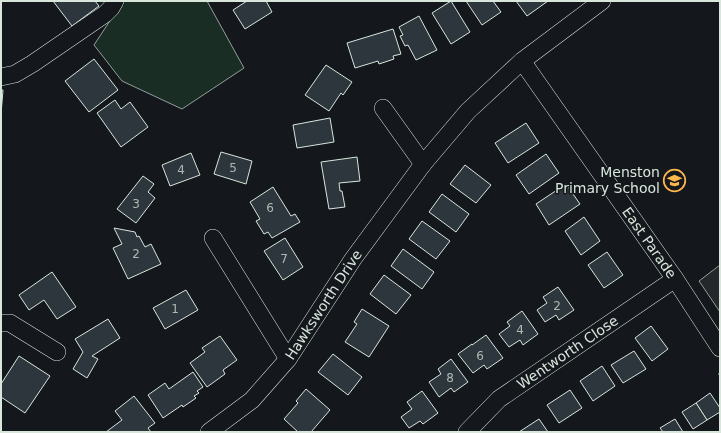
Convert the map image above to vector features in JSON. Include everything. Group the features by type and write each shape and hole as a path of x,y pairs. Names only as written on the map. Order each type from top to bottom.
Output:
{"street":[{"path":"1,77 15,74 32,64 105,14 111,8 114,1"},
{"name":"Hawksworth Drive","path":"209,432 252,400 288,359 353,259 423,164 468,111 522,61 596,3"},
{"name":"East Parade","path":"522,61 675,279 720,348"},
{"path":"383,108 423,164"},
{"path":"214,238 288,359"},
{"name":"Wentworth Close","path":"467,432 499,399 675,279"},
{"path":"1,323 10,323 57,352"}],"green space":[{"path":"123,1 207,1 244,68 182,109 122,81 94,45"}],"shaded area":[{"path":"720,265 720,312 699,281"}],"building":[{"path":"53,1 95,1 99,6 72,26"},
{"path":"247,1 266,1 272,12 245,29 233,10"},
{"path":"451,1 470,32 451,44 432,13"},
{"path":"466,1 493,1 501,12 482,25"},
{"path":"516,1 548,1 527,16"},
{"path":"419,16 437,50 416,60 408,45 405,46 400,36 403,35 399,27"},
{"path":"393,29 401,54 393,56 394,59 379,64 378,61 355,68 347,43"},
{"path":"94,59 118,90 89,112 65,81"},
{"path":"326,65 352,82 343,95 341,93 329,111 305,95"},
{"path":"1,90 3,90 1,114"},
{"path":"115,100 121,109 130,102 148,127 121,147 97,113"},
{"path":"330,118 334,142 297,148 293,125"},
{"path":"526,123 539,143 508,163 495,143"},
{"path":"221,152 252,161 246,184 214,174"},
{"path":"191,153 200,175 170,186 162,165"},
{"path":"546,154 559,173 529,194 516,175"},
{"path":"357,157 360,181 339,183 345,207 329,209 321,162"},
{"path":"465,165 491,185 476,203 450,184"},
{"path":"143,176 154,184 148,192 155,198 136,223 117,209"},
{"path":"566,184 580,204 549,225 536,204"},
{"path":"273,187 291,216 295,214 300,222 272,238 268,232 264,234 256,221 260,219 250,202"},
{"path":"442,194 469,214 456,232 429,212"},
{"path":"584,217 600,241 581,255 565,231"},
{"path":"422,221 450,241 436,259 409,239"},
{"path":"114,228 135,232 145,247 151,244 161,264 128,279 113,248 122,244"},
{"path":"285,238 303,267 283,280 264,251"},
{"path":"403,249 434,272 422,289 391,266"},
{"path":"607,252 623,275 604,288 588,265"},
{"path":"52,272 76,307 57,319 44,300 29,310 19,295"},
{"path":"384,275 411,295 396,314 370,294"},
{"path":"558,287 574,310 559,320 556,315 545,322 537,310 547,303 543,297"},
{"path":"186,290 198,310 165,329 153,308"},
{"path":"362,309 389,326 369,357 345,342 357,324 354,322"},
{"path":"522,311 538,334 523,345 520,340 509,347 499,334 510,326 507,322"},
{"path":"108,319 120,338 92,356 98,359 87,378 73,369 83,352 75,339"},
{"path":"651,326 668,349 652,361 635,338"},
{"path":"486,335 503,358 487,369 484,365 473,373 458,354"},
{"path":"220,336 237,360 223,370 225,374 207,387 190,363 205,352 202,348"},
{"path":"634,351 646,369 623,383 611,365"},
{"path":"333,354 362,377 348,395 318,372"},
{"path":"19,356 50,376 25,413 1,397 1,384"},
{"path":"451,359 468,382 454,392 451,388 439,397 429,382 441,374 438,369"},
{"path":"602,366 615,386 593,401 580,381"},
{"path":"193,372 203,387 197,391 199,393 194,396 196,398 183,407 182,405 163,418 148,395 165,383 169,389"},
{"path":"306,389 330,410 311,432 298,432 284,419 298,403 296,401"},
{"path":"570,390 582,408 559,423 547,405"},
{"path":"422,391 438,413 423,424 420,421 409,428 401,417 412,409 407,402"},
{"path":"710,393 720,408 720,412 707,420 696,403"},
{"path":"134,396 155,423 148,428 151,432 106,432 122,420 115,411"},
{"path":"696,403 707,420 693,429 682,412"},
{"path":"539,419 548,432 519,432"},
{"path":"675,419 683,432 663,432 660,428"}],"place":[{"name":"Menston Primary School","path":"675,180"}]}
